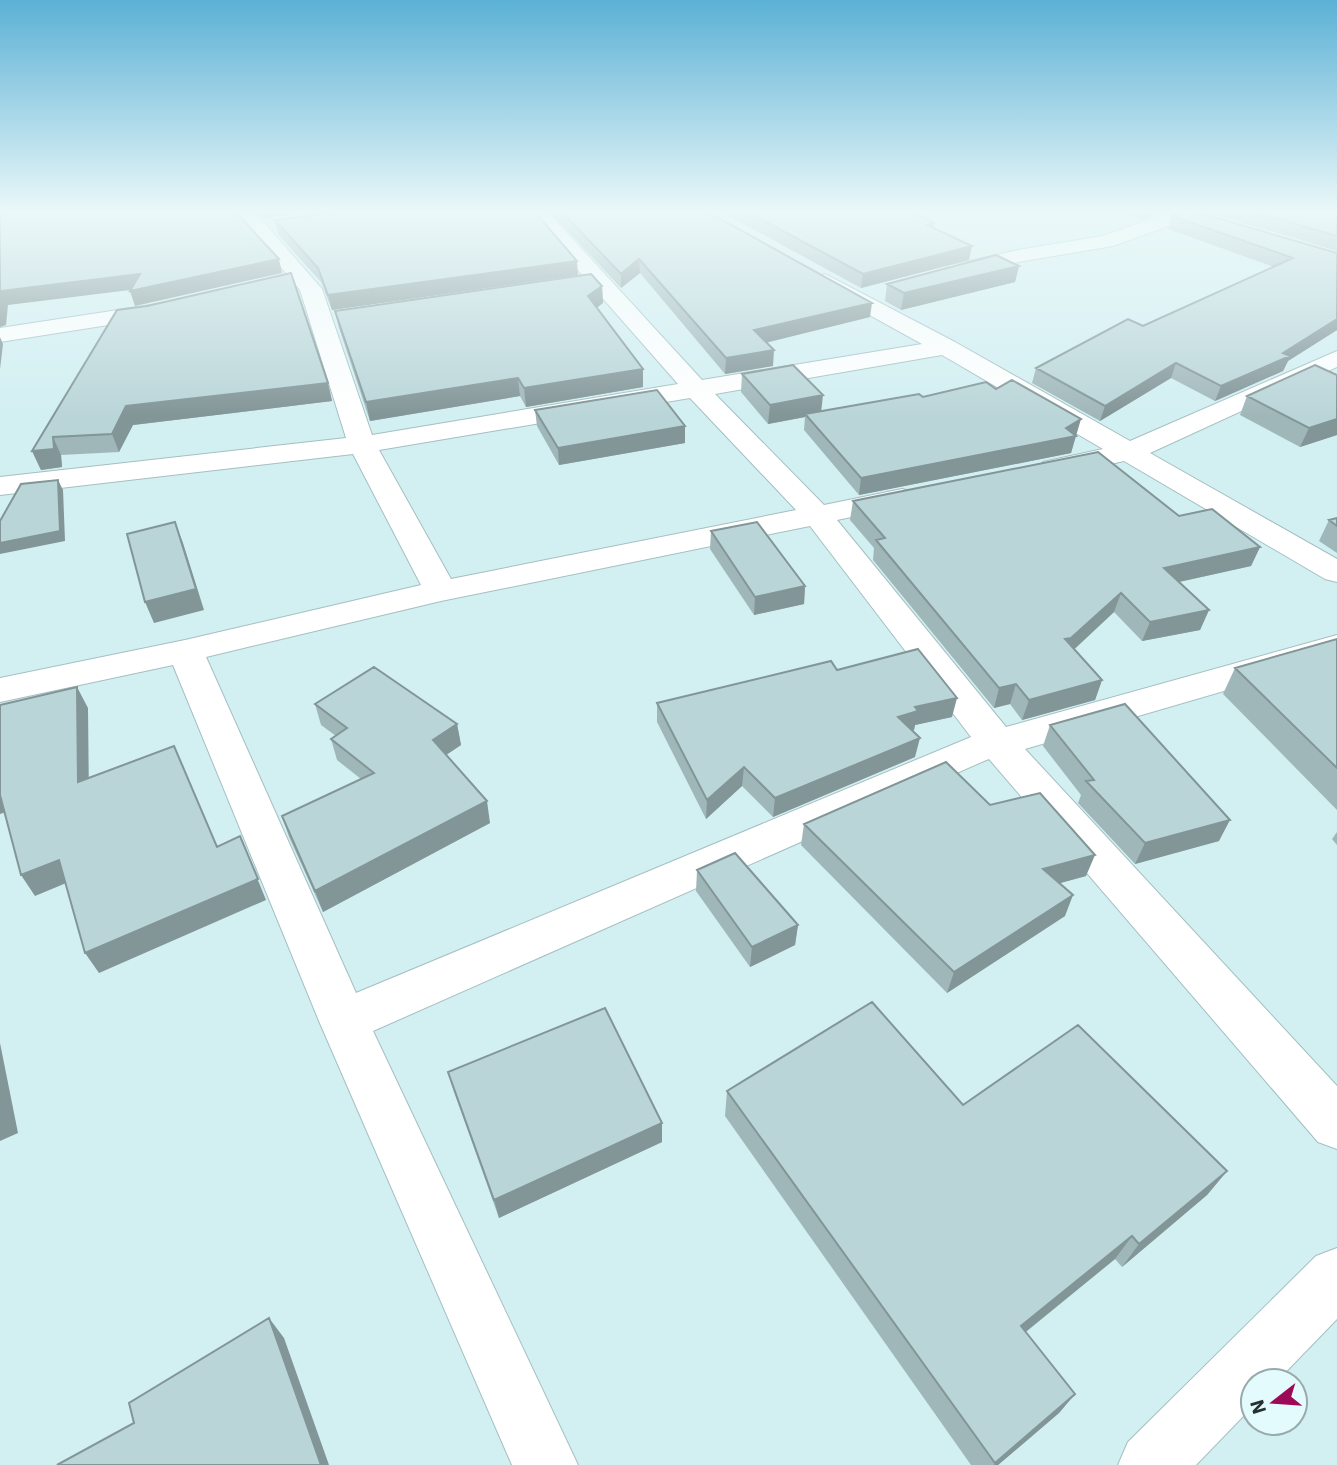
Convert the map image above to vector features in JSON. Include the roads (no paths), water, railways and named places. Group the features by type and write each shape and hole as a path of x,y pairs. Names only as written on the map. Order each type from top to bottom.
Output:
{"street":[{"path":"275,284 295,279"},
{"path":"302,279 330,320 362,445 441,591"},
{"path":"582,279 696,390 817,515 997,743 1337,1125"},
{"path":"821,279 946,347 1337,572"},
{"path":"856,299 884,289"},
{"path":"0,335 152,313 188,304"},
{"path":"0,485 362,445 946,347"},
{"path":"1021,474 1129,452 1337,358"},
{"path":"0,690 185,651 441,591 926,493"},
{"path":"344,1021 957,757 997,743 1337,646"},
{"path":"185,651 344,1021 545,1465"},
{"path":"1151,1465 1337,1277"}]}
